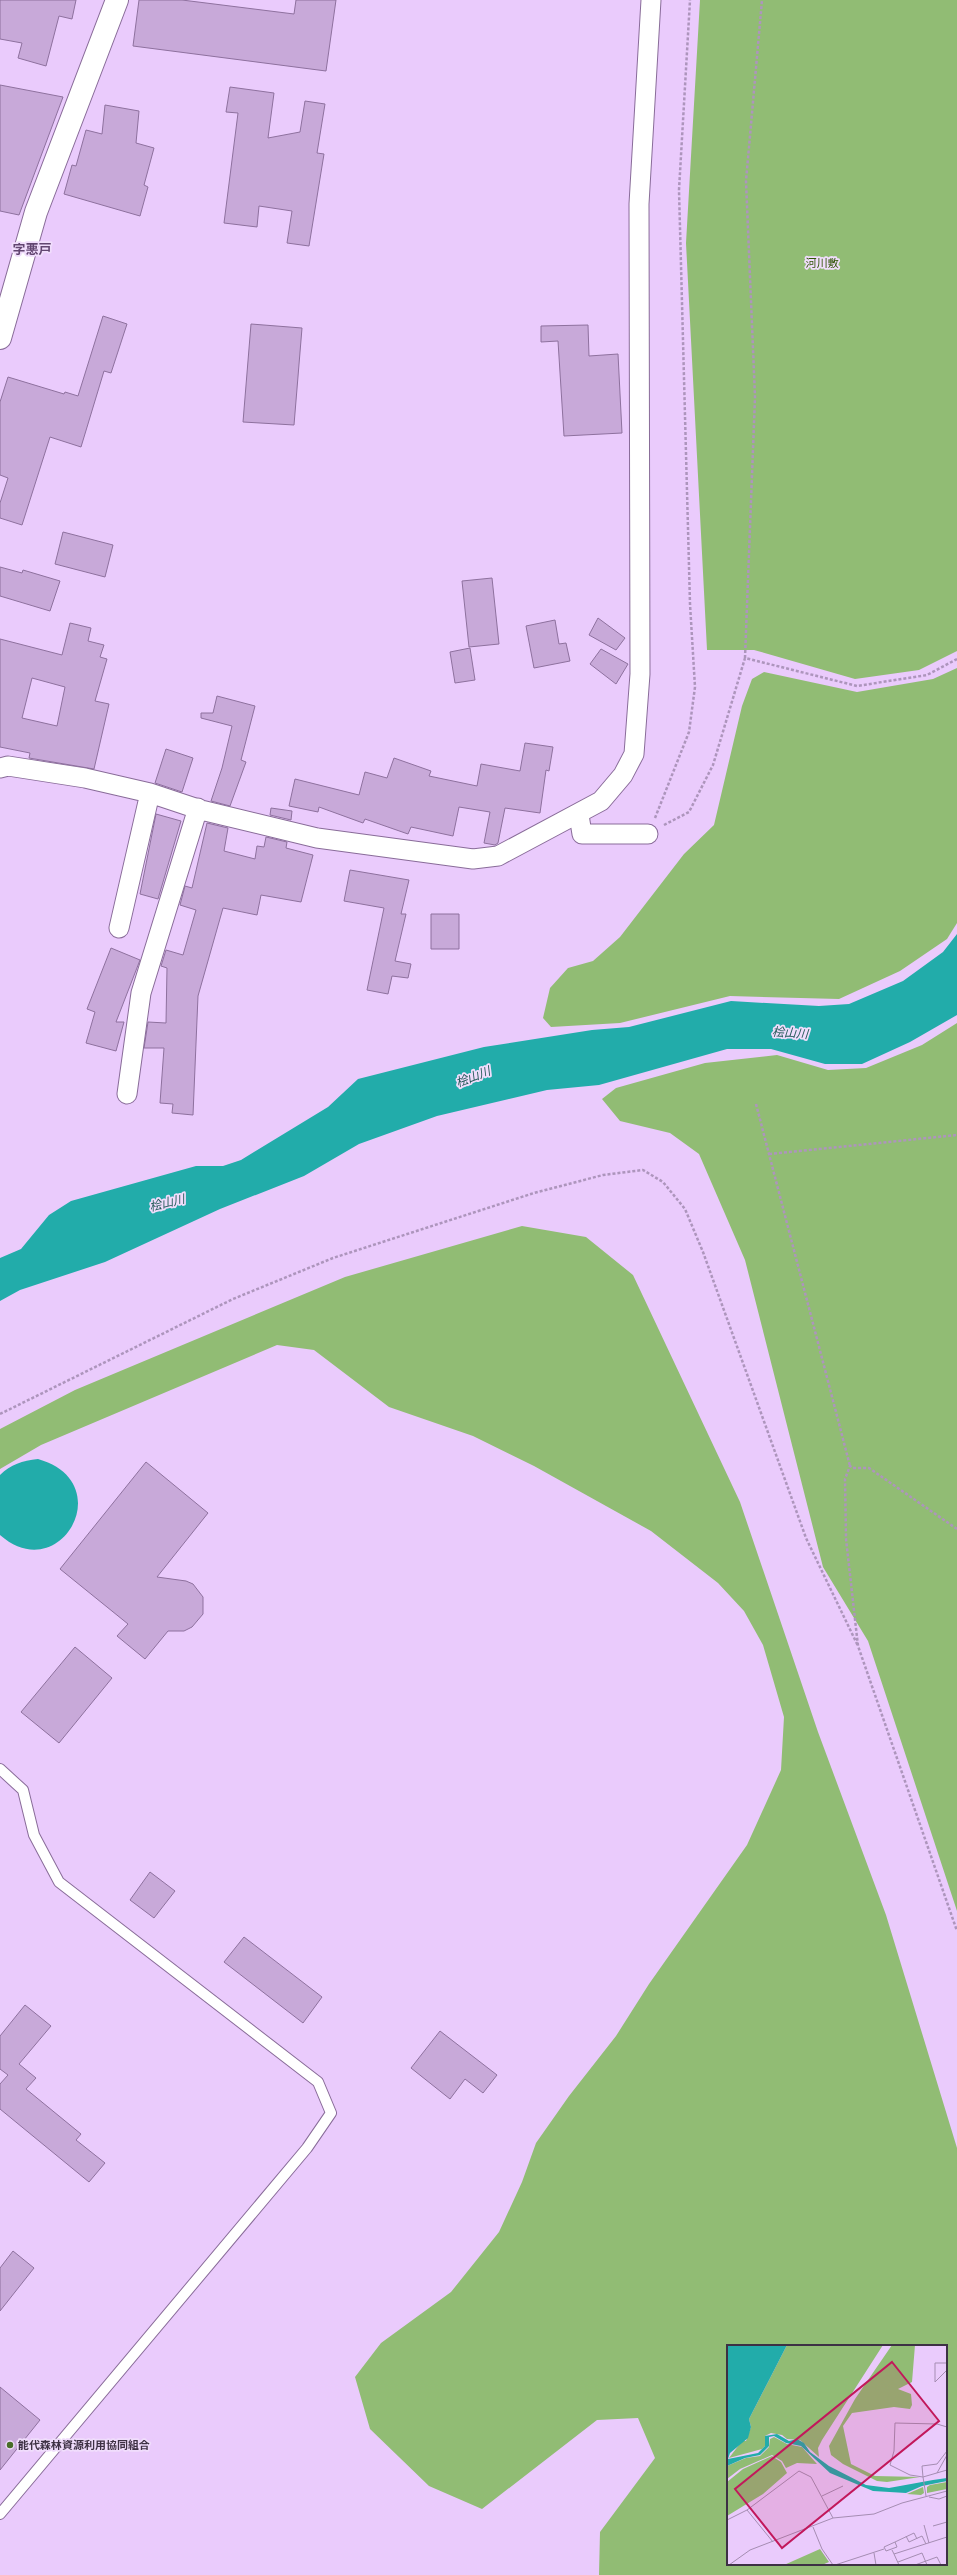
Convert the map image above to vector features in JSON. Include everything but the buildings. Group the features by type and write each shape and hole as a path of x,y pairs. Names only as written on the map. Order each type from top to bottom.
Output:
{"street":[{"path":"0,338 36,212 118,0"},
{"path":"0,768 8,766 85,778 150,793 198,808 317,838 473,859 498,856 579,815 601,801 623,775 634,754 640,674 639,204 651,0"},
{"path":"119,928 150,793"},
{"path":"127,1094 142,993 198,808"},
{"path":"579,815 582,834 648,834"}],"lane":[{"path":"0,1770 23,1790 34,1835 59,1882 318,2082 332,2113 307,2148 0,2514"}],"path":[{"path":"648,834 689,732 695,687 690,604 679,190 690,0"},
{"path":"648,834 689,812 713,765 745,658 755,397 746,181 762,0"},
{"path":"745,658 857,686 927,675 957,659"},
{"path":"756,1104 850,1466 845,1479 846,1539 858,1646"},
{"path":"769,1154 957,1135"},
{"path":"0,1414 233,1299 333,1258 534,1192 603,1175 643,1170 663,1182 685,1209 706,1259 806,1538 858,1646 957,1931"},
{"path":"850,1466 853,1468 869,1468 957,1529"}],"green space":[{"name":"河川敷","path":"700,0 957,0 957,651 919,670 855,679 754,650 707,650 686,243"},
{"path":"957,668 957,923 947,939 900,971 839,999 730,996 620,1023 551,1027 543,1018 550,988 568,968 593,961 620,937 684,854 714,825 742,706 752,679 764,672 857,692 933,679"},
{"path":"957,1023 957,1911 868,1641 823,1567 745,1260 699,1154 670,1133 620,1121 602,1099 616,1088 705,1063 777,1055 828,1070 866,1068 922,1045"},
{"path":"522,1226 586,1237 633,1275 740,1502 818,1732 886,1915 957,2148 957,2575 599,2575 600,2532 655,2458 638,2418 597,2420 482,2509 429,2486 370,2429 355,2377 381,2343 451,2292 499,2232 522,2182 536,2143 569,2096 616,2036 649,1984 747,1845 781,1770 784,1717 763,1645 744,1611 718,1583 651,1531 534,1466 473,1436 389,1407 314,1350 277,1345 41,1445 0,1469 0,1429 75,1390 345,1277"}],"water":[{"name":"桧山川","path":"957,934 957,1015 910,1042 862,1064 825,1064 771,1049 727,1049 599,1085 547,1090 437,1116 359,1144 304,1176 220,1209 105,1262 20,1290 0,1301 0,1258 21,1249 49,1215 71,1201 196,1166 223,1166 241,1160 328,1107 358,1079 484,1047 592,1030 629,1027 731,1001 819,1006 849,1004 903,981 943,952"},
{"path":"38,1459 62,1471 75,1488 78,1507 72,1526 60,1540 43,1549 22,1548 0,1535 0,1475 8,1468 17,1464"}],"place":[{"name":"能代森林資源利用協同組合","path":"10,2445"}],"district":[{"name":"字悪戸","path":"32,249"}]}
